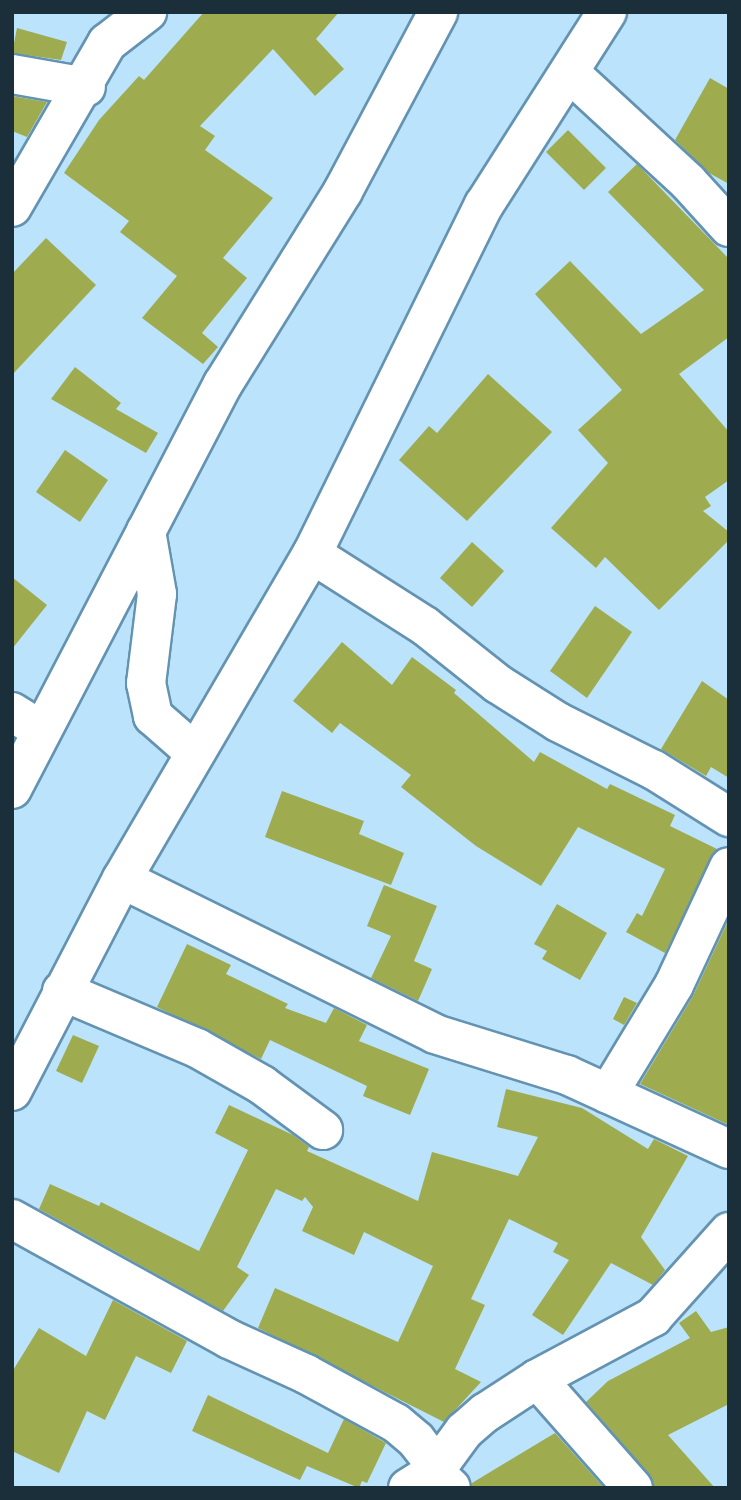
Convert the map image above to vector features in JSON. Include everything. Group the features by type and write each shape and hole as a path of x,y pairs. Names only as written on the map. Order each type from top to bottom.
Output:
{"street":[{"path":"12,207 86,87 107,43 147,12"},
{"path":"12,789 27,721 146,531 223,384 344,191 438,12"},
{"path":"12,1091 62,991 193,751 312,554 484,205 570,74 607,12"},
{"path":"12,74 86,87"},
{"path":"570,74 688,182 729,227"},
{"path":"146,531 157,594 148,694 153,716 193,751"},
{"path":"312,554 425,626 498,684 558,722 654,770 729,817"},
{"path":"608,1094 674,985 729,867"},
{"path":"122,879 435,1034 566,1075 729,1149"},
{"path":"62,991 197,1048 262,1085 323,1130"},
{"path":"12,1219 195,1321 306,1374 396,1423 430,1458 431,1482"},
{"path":"431,1482 464,1431 537,1379 653,1317 729,1232"},
{"path":"537,1379 633,1488"}],"building":[{"path":"204,12 339,12 316,39 344,69 315,96 273,49 200,126 215,136 205,150 273,198 223,258 247,278 202,333 218,347 203,364 142,318 177,276 120,232 129,221 64,173 99,120 139,76 144,80"},
{"path":"17,28 67,42 61,60 12,53"},
{"path":"710,78 729,89 729,184 709,173 675,140"},
{"path":"12,96 47,102 27,137 12,131"},
{"path":"568,130 606,168 584,190 546,152"},
{"path":"637,164 729,259 729,337 679,374 729,432 729,480 705,497 711,506 703,511 729,532 729,540 659,610 605,557 596,568 551,528 608,463 578,430 622,390 535,294 570,261 641,334 704,290 608,192"},
{"path":"46,238 96,285 12,375 12,274"},
{"path":"75,367 121,403 116,409 158,433 146,453 51,399"},
{"path":"488,374 552,432 467,521 399,460 429,426 437,433"},
{"path":"65,450 108,480 80,522 36,492"},
{"path":"472,542 504,571 472,607 440,578"},
{"path":"12,577 47,605 12,649"},
{"path":"595,606 632,632 587,698 550,671"},
{"path":"342,642 392,685 412,657 456,690 454,693 534,762 540,752 607,789 610,784 675,815 670,826 717,849 665,953 626,932 637,913 642,916 665,869 578,827 541,886 476,846 401,787 411,775 340,723 332,733 293,701"},
{"path":"702,681 729,700 729,778 711,767 706,776 661,749"},
{"path":"282,791 364,821 359,834 404,853 391,885 265,837"},
{"path":"384,885 437,906 414,961 432,969 418,1001 371,978 391,936 367,926"},
{"path":"557,904 607,933 580,980 542,959 547,951 534,944"},
{"path":"729,919 729,1125 640,1084 693,996"},
{"path":"187,944 231,965 226,974 288,1004 285,1008 326,1023 334,1008 367,1025 359,1041 429,1069 410,1115 363,1096 367,1086 270,1040 261,1059 157,1007"},
{"path":"624,997 637,1003 624,1025 613,1019"},
{"path":"73,1035 99,1046 82,1083 56,1071"},
{"path":"506,1089 582,1108 648,1149 654,1139 688,1156 641,1237 665,1270 653,1285 611,1263 563,1335 532,1315 569,1260 553,1252 558,1243 509,1219 471,1299 485,1305 455,1369 481,1382 444,1422 258,1328 275,1288 398,1342 433,1266 364,1232 354,1255 302,1231 313,1207 305,1197 302,1201 276,1189 237,1267 249,1275 223,1311 39,1209 50,1184 99,1206 101,1202 199,1251 248,1150 215,1133 229,1105 293,1135 309,1147 307,1151 418,1201 432,1152 518,1176 538,1137 497,1127"},
{"path":"113,1300 187,1341 171,1373 136,1356 105,1420 87,1411 59,1473 12,1451 12,1372 39,1328 86,1356"},
{"path":"696,1311 711,1332 729,1327 729,1404 668,1435 715,1488 654,1488 649,1474 586,1402 608,1381 690,1338 679,1323"},
{"path":"208,1395 328,1453 344,1419 386,1443 367,1483 362,1481 359,1488 307,1466 300,1480 192,1431"},
{"path":"555,1433 604,1488 472,1488 472,1483"}]}
